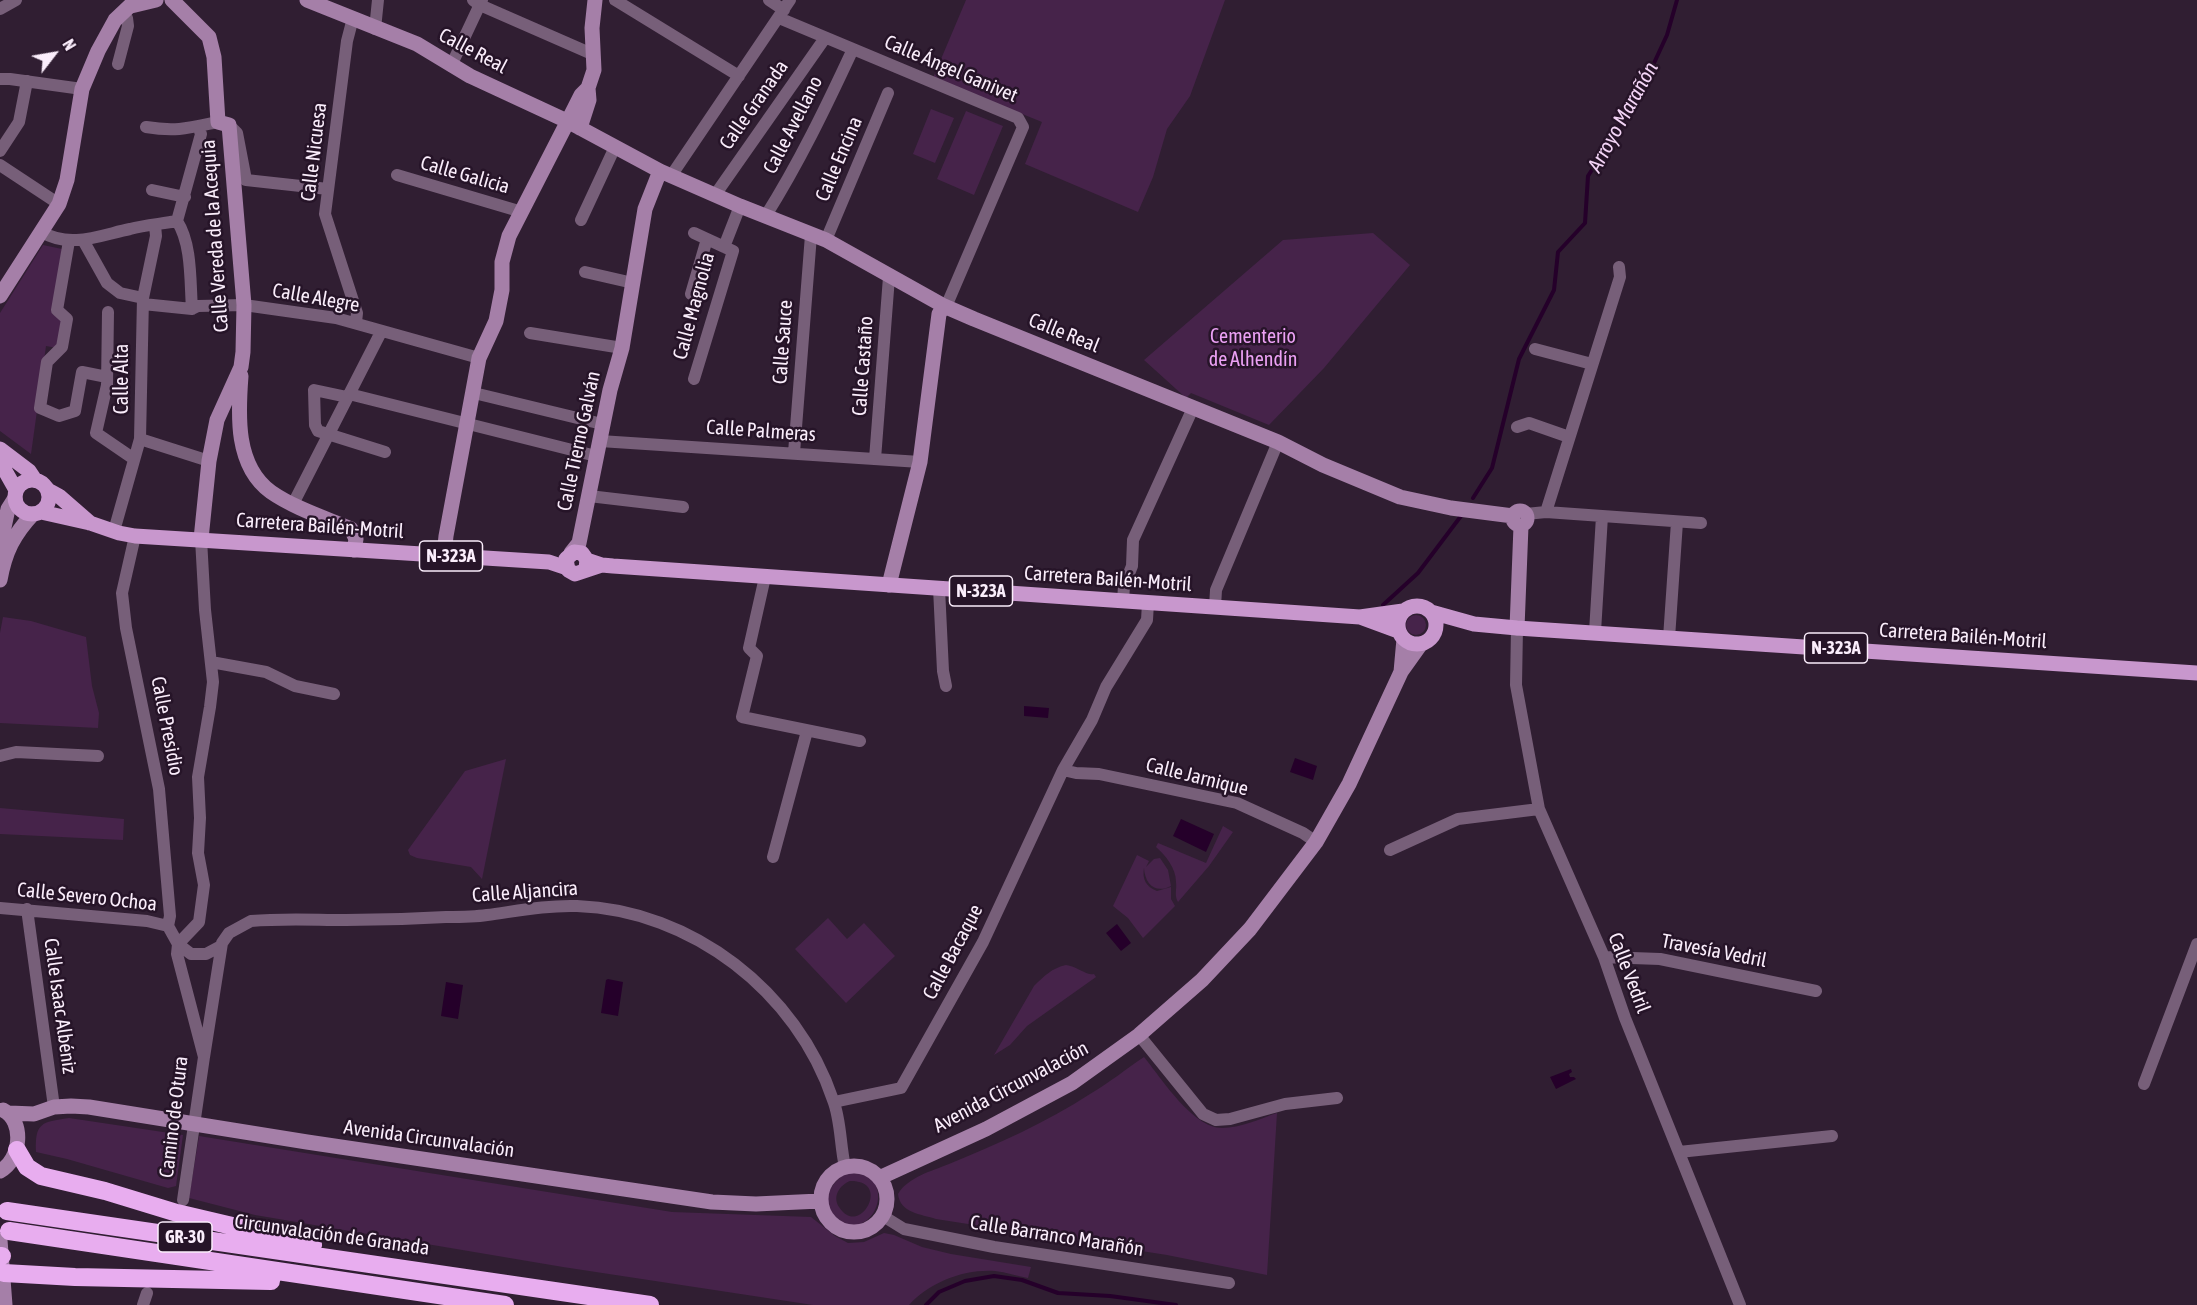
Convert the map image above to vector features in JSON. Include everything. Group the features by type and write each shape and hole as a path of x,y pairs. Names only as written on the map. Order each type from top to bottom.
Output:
{"highway":[{"path":"17,1143 27,1167 41,1176 331,1249 362,1263"},
{"name":"Circunvalación de Granada","path":"7,1211 650,1305"},
{"path":"2,1251 75,1277 258,1280 299,1284 337,1279"},
{"name":"GR-30","path":"2,1251 337,1279 505,1305"}],"main road":[{"name":"N-323A","path":"0,449 29,471 35,480 43,483 48,490"},
{"name":"N-323A","path":"0,462 21,510 37,513"},
{"path":"15,494 23,482 35,480"},
{"name":"Carretera Bailén-Motril","path":"48,490 59,496 90,523"},
{"path":"37,513 48,503 48,490"},
{"name":"Carretera Bailén-Motril","path":"37,513 90,523 135,536 202,546 354,550 549,562 577,558 602,566 1360,617 1403,611"},
{"name":"N-323A","path":"1403,611 1411,606 1419,606 1431,612"},
{"path":"1401,635 1398,621 1403,611"},
{"name":"Carretera Bailén-Motril","path":"1431,612 1474,624 1516,628 2197,673"},
{"path":"1427,639 1436,623 1431,612"},
{"name":"Carretera Bailén-Motril","path":"1360,617 1401,635"},
{"name":"Carretera Bailén-Motril","path":"1427,639 1474,624"},
{"name":"N-323A","path":"1401,635 1412,644 1427,639"}],"street":[{"path":"0,9 16,0"},
{"path":"0,296 58,204 67,180 82,88 115,20 129,6 164,0"},
{"name":"Calle Vereda de la Acequia","path":"172,0 209,37 214,57 216,99 223,124 244,305 241,367 217,420 209,461 202,546 213,682 198,777 200,818 198,853 204,885 203,906 196,927 177,944"},
{"name":"Calle Real","path":"307,0 417,44 451,66 574,125 666,174 818,238 944,306 1278,442 1323,465 1400,497 1520,519"},
{"path":"375,29 378,0"},
{"path":"444,555 479,358 496,321 502,290 502,262 509,236 589,100 588,88 594,70 592,54 595,0"},
{"path":"615,0 739,76"},
{"name":"Calle Ángel Ganivet","path":"769,0 825,38 1018,118 1023,127 948,302 944,306"},
{"path":"451,66 478,2 592,54"},
{"path":"118,64 128,26 129,6"},
{"path":"666,174 739,76 784,9"},
{"name":"Calle Nicuesa","path":"353,18 347,41 325,214 357,313 356,322"},
{"name":"Calle Granada","path":"715,195 825,38"},
{"name":"Calle Avellano","path":"765,217 821,119 853,49"},
{"path":"0,80 10,79 82,88"},
{"path":"0,151 19,122 27,81"},
{"name":"Calle Encina","path":"818,238 888,93"},
{"path":"146,127 166,130 223,124 237,134 246,180 328,189"},
{"path":"177,221 201,134 198,126"},
{"path":"581,220 615,147"},
{"path":"0,165 58,204"},
{"name":"Calle Tierno Galván","path":"577,558 609,390 622,348 645,209 666,174"},
{"name":"Calle Galicia","path":"397,176 522,212"},
{"path":"152,190 185,196"},
{"name":"Calle Magnolia","path":"724,247 740,206"},
{"path":"42,232 69,241 83,240 177,221"},
{"path":"177,221 183,230 188,257 192,309"},
{"name":"Calle Alta","path":"114,531 140,439 143,301 156,236 155,225"},
{"name":"Calle Magnolia","path":"694,233 733,251 694,379"},
{"name":"Calle Sauce","path":"794,453 818,238"},
{"name":"Calle Magnolia","path":"691,294 707,239"},
{"name":"Calle Alegre","path":"83,240 107,283 120,293 143,301 192,309 198,306 244,305 356,322 381,332 479,358"},
{"path":"69,241 57,310 67,319 62,347 47,362 40,408 58,416 75,411 82,372 108,377"},
{"path":"1546,512 1620,277 1619,267"},
{"path":"585,272 633,283"},
{"name":"Calle Castaño","path":"875,459 890,277"},
{"path":"889,585 920,462 939,314 944,306"},
{"path":"108,312 108,377 96,433 134,459"},
{"path":"293,504 381,332"},
{"name":"Calle Tierno Galván","path":"530,333 622,348"},
{"path":"1535,349 1592,364"},
{"path":"241,367 239,427 246,455 262,484 293,504 351,529 356,539 354,550"},
{"path":"385,452 318,431 315,425 314,390 467,423 592,456"},
{"path":"474,393 598,423"},
{"path":"1123,601 1124,586 1132,566 1133,540 1193,408"},
{"path":"1517,427 1528,423 1569,437"},
{"path":"140,439 209,461"},
{"name":"Calle Palmeras","path":"600,441 920,462"},
{"path":"1215,607 1216,590 1278,442"},
{"path":"0,546 8,509 15,494"},
{"path":"589,496 683,507"},
{"path":"1516,628 1520,519 1546,512 1701,523"},
{"path":"0,580 10,543 18,530 37,513"},
{"path":"1595,632 1602,516"},
{"path":"1669,638 1677,522"},
{"name":"Calle Presidio","path":"135,536 122,593 126,628 159,789 170,916 168,926"},
{"path":"765,577 749,648 757,656 742,717 860,741"},
{"path":"939,588 943,671 946,686"},
{"name":"Calle Bacaque","path":"834,1102 901,1088 983,942 1106,687 1147,620 1148,603"},
{"name":"Calle Vedril","path":"1516,628 1516,685 1539,809 1604,957 1625,1018 1740,1305"},
{"path":"1401,635 1401,672"},
{"path":"1401,672 1427,639"},
{"path":"211,662 266,672 295,686 334,694"},
{"name":"Avenida Circunvalación","path":"879,1178 986,1129 1072,1083 1111,1057 1173,1008 1221,962 1250,929 1316,842 1349,784 1401,672"},
{"path":"773,857 807,731"},
{"path":"0,756 16,752 98,756"},
{"name":"Calle Jarnique","path":"1064,770 1099,774 1237,803 1303,833 1316,842"},
{"path":"1389,850 1458,819 1539,809"},
{"name":"Calle Aljancira","path":"191,954 206,954 221,946 229,933 240,926 251,921 266,919 348,920 485,916 522,909 577,906 601,908 650,920 688,935 725,957 752,977 779,1005 802,1035 820,1068 834,1102 844,1167"},
{"name":"Calle Severo Ochoa","path":"0,908 147,921 168,926 177,944 191,954"},
{"name":"Calle Isaac Albéniz","path":"27,909 54,1107"},
{"name":"Camino de Otura","path":"177,944 177,954 204,1057 183,1200"},
{"path":"2144,1084 2197,944"},
{"path":"204,1057 221,946"},
{"path":"181,969 191,954"},
{"path":"206,954 219,966"},
{"name":"Travesía Vedril","path":"1604,957 1659,959 1816,991"},
{"path":"1139,1035 1203,1114 1216,1120 1230,1119 1285,1104 1337,1098"},
{"name":"Avenida Circunvalación","path":"4,1111 34,1114 54,1107 89,1107 712,1202 756,1204 820,1201"},
{"path":"4,1111 15,1123 17,1143"},
{"path":"1,1174 10,1162 17,1143 34,1114"},
{"path":"1679,1152 1832,1136"},
{"path":"844,1167 864,1167 879,1178 887,1196 883,1216 869,1229 851,1232 842,1230 827,1219 820,1201 824,1184 829,1176 844,1167"},
{"name":"Calle Barranco Marañón","path":"883,1216 904,1229 994,1247 1229,1283"},
{"path":"2,1251 5,1305"}],"green space":[{"path":"966,0 1225,0 1190,96 1167,129 1153,177 1138,212 1025,164 1042,122 933,78"},
{"path":"931,109 954,118 935,163 913,154"},
{"path":"966,111 1003,126 974,195 937,179"},
{"name":"Cementerio de Alhendín","path":"1373,233 1410,265 1324,368 1269,425 1191,393 1186,398 1144,360 1283,240"},
{"path":"43,245 62,249 52,314 62,317 57,348 46,346 31,454 0,431 0,313"},
{"path":"1416,615 1423,618 1426,625 1423,632 1416,635 1409,632 1406,625 1409,618"},
{"path":"3,617 31,621 86,637 92,686 99,713 98,728 0,723 0,633"},
{"path":"506,759 482,879 471,867 410,855 408,850 465,771"},
{"path":"0,808 124,819 123,840 0,834"},
{"path":"1223,826 1233,832 1209,866 1178,902 1174,872 1167,858 1156,847 1158,843 1206,863"},
{"path":"1137,855 1149,861 1146,867 1154,859 1160,858 1168,870 1171,886 1160,889 1152,886 1146,879 1144,868 1144,879 1150,887 1157,891 1171,887 1171,899 1175,906 1143,938 1128,918 1113,906"},
{"path":"828,918 847,939 864,923 895,956 846,1003 795,949"},
{"path":"1066,965 1088,974 1094,974 1096,977 1027,1026 1010,1045 994,1055 1034,986 1052,970"},
{"path":"1144,1057 1178,1100 1200,1120 1211,1126 1222,1128 1236,1126 1277,1113 1267,1275 1167,1255 936,1219 912,1212 900,1200 898,1194 902,1188 914,1179 1039,1124 1097,1090"},
{"path":"69,1118 183,1135 176,1186 168,1188 36,1152 37,1135 42,1126 52,1121"},
{"path":"199,1136 672,1212 811,1217 848,1243 864,1242 884,1233 922,1247 951,1254 1031,1267 1028,1278 995,1271 960,1275 937,1284 909,1305 813,1305 563,1267 255,1215 189,1198"},
{"path":"848,1173 865,1176 875,1183 878,1194 877,1206 871,1216 862,1223 850,1225 837,1218 829,1206 829,1193 836,1181","holes":["850,1181 863,1183 869,1189 871,1197 868,1206 863,1213 855,1216 847,1215 837,1203 838,1191"]}],"shaded area":[{"path":"1024,706 1049,708 1048,718 1024,716"},
{"path":"1295,758 1317,766 1313,780 1290,772"},
{"path":"1181,819 1214,834 1206,852 1173,836"},
{"path":"1117,924 1131,943 1121,951 1106,933"},
{"path":"608,979 623,982 618,1016 601,1013"},
{"path":"446,982 463,985 458,1019 441,1016"},
{"path":"1571,1069 1570,1077 1576,1079 1556,1089 1550,1077"}],"waterway":[{"name":"Arroyo Marañón","path":"1473,498 1492,468 1519,359 1554,290 1558,252 1585,223 1588,176 1648,76 1667,35 1677,0"},
{"name":"Arroyo Marañón","path":"1383,605 1418,573 1461,516"},
{"path":"926,1305 939,1292 965,1281 994,1276 1022,1280 1058,1293 1110,1296 1176,1305"}]}
